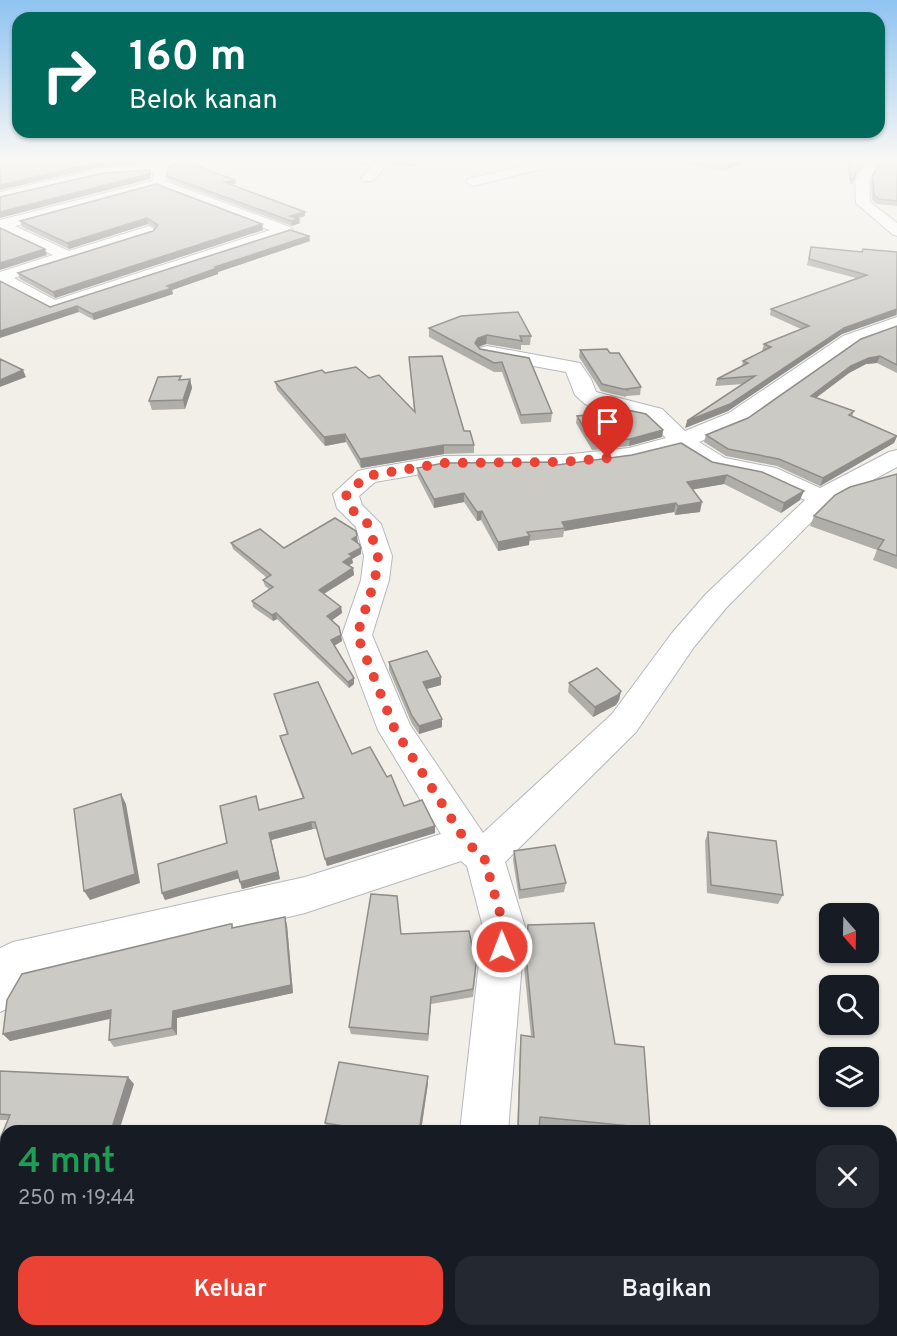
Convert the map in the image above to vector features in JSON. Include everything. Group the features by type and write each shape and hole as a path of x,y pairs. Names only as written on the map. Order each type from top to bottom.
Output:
{"street":[{"path":"0,277 154,233 133,224"},
{"path":"0,277 53,306 285,230 273,224"},
{"path":"0,225 67,256"},
{"path":"187,247 207,255"},
{"path":"485,1125 504,927 475,850 395,730 357,635 375,580 378,556 368,524 350,508 346,494 367,476 444,463 563,462 630,455 682,441 736,418 850,340 897,323"},
{"path":"487,352 573,367 581,379 586,395 593,399 634,407 654,414 682,441 718,464 767,473 821,498"},
{"path":"0,990 13,963 305,895 475,850 624,723 683,640 716,601 821,498 897,457"}],"building":[{"path":"27,224 127,224 67,243"},
{"path":"261,224 53,292 18,273 153,231 158,225"},
{"path":"0,228 45,249 0,263"},
{"path":"290,230 309,236 215,267 217,268 167,286 172,288 92,314 77,306 0,331 0,281 50,307"},
{"path":"811,247 862,252 863,249 897,252 897,309 844,328 730,404 687,421 755,376 717,379 748,363 743,361 771,347 764,344 809,326 771,309 867,275 809,259"},
{"path":"518,312 531,336 520,336 522,341 487,335 478,338 475,343 480,349 529,358 552,413 521,415 502,362 494,363 429,328 461,316"},
{"path":"897,326 897,365 880,356 869,358 851,366 811,396 854,411 849,415 897,436 823,478 779,459 728,449 706,435 748,418 861,339"},
{"path":"607,349 610,353 619,353 641,387 627,390 602,384 580,350"},
{"path":"442,356 464,431 470,431 474,445 444,445 360,459 345,434 324,437 275,382 322,370 325,373 356,367 369,378 379,375 415,412 409,357"},
{"path":"0,359 23,370 0,380"},
{"path":"181,376 179,380 190,379 183,400 149,401 158,377"},
{"path":"618,408 646,414 663,430 630,439 593,443 577,416 621,412"},
{"path":"681,443 712,462 762,472 804,491 784,503 727,475 687,482 702,502 678,506 676,503 562,522 565,528 527,532 530,536 498,542 482,511 477,512 464,493 434,499 417,468 444,463 556,462 557,465 632,455"},
{"path":"897,474 897,556 878,549 884,540 814,516 835,495 850,487"},
{"path":"335,518 356,531 357,536 352,539 361,548 349,554 352,556 343,562 353,568 319,590 341,607 327,616 339,627 341,635 331,640 354,678 348,682 276,613 272,615 252,601 273,587 263,580 271,575 231,543 260,529 284,548"},
{"path":"427,651 441,677 423,682 442,719 419,726 412,716 389,662"},
{"path":"597,668 621,691 618,695 595,707 569,683"},
{"path":"318,682 352,754 370,747 387,777 391,775 404,806 422,800 435,826 325,859 315,822 311,822 269,833 278,872 240,882 237,871 162,893 158,864 227,843 220,806 256,796 259,810 304,798 280,736 288,734 274,694"},
{"path":"121,794 135,874 84,891 74,809"},
{"path":"708,832 776,841 783,895 711,885"},
{"path":"555,845 566,883 520,890 514,851"},
{"path":"371,894 397,896 401,934 469,931 476,964 473,989 431,997 428,1034 349,1027"},
{"path":"285,917 291,985 173,1011 172,1028 109,1040 111,1010 3,1034 7,1000 22,974 230,924 232,928"},
{"path":"594,923 615,1044 644,1047 650,1125 620,1125 540,1117 539,1125 518,1125 521,1035 534,1037 526,955 528,925"},
{"path":"339,1062 428,1076 420,1125 325,1123"},
{"path":"0,1071 128,1077 113,1125 6,1125 10,1115 0,1114"}],"route":[{"path":"502,947 504,927 484,857 467,843 395,730 357,635 375,580 378,556 368,524 350,508 346,494 352,486 367,476 444,463 563,462 608,458"}]}
